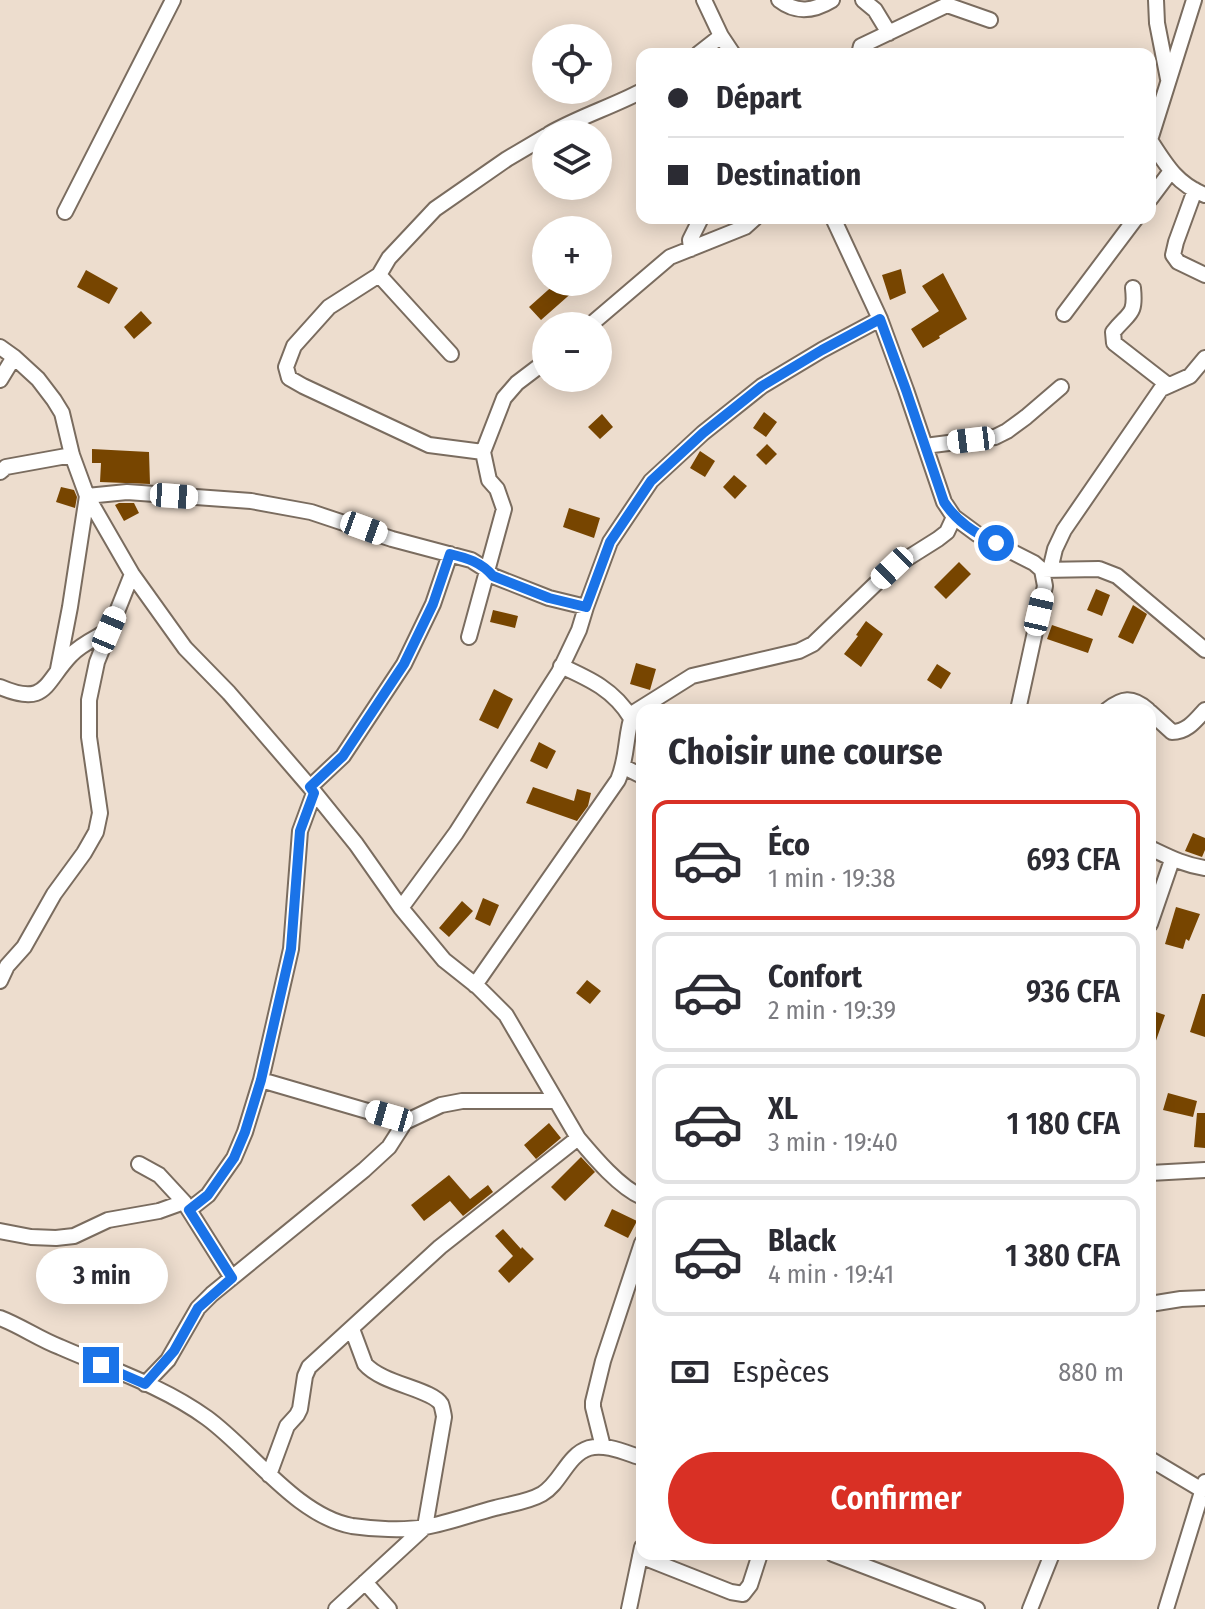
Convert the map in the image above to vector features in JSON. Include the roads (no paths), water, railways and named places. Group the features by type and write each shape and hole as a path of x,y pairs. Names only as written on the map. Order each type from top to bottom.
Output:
{"street":[{"path":"65,212 173,0"},
{"path":"704,0 729,48"},
{"path":"779,0 797,10 820,8 832,0"},
{"path":"863,0 875,10 889,33"},
{"path":"1156,0 1157,23 1169,84"},
{"path":"1156,122 1194,0"},
{"path":"860,48 947,5 990,20"},
{"path":"706,48 721,36"},
{"path":"577,120 636,94"},
{"path":"483,452 429,445 289,378 286,367 294,346 329,307 379,275 389,258 435,209 532,144"},
{"path":"1156,149 1180,182 1202,194 1176,242 1173,255 1178,262 1205,275"},
{"path":"1156,191 1171,171"},
{"path":"691,249 690,240 698,224"},
{"path":"605,312 670,257 748,224"},
{"path":"836,224 880,319 944,502 954,517 977,534 1046,570 1099,569 1117,576 1205,650"},
{"path":"1064,314 1132,224"},
{"path":"379,275 451,354"},
{"path":"1133,288 1135,305 1131,315 1113,332 1114,343 1168,385"},
{"path":"401,908 478,800 561,666 579,630 610,542 651,481 703,433 762,386 880,319"},
{"path":"0,347 38,379 62,413 72,455 87,496 132,574 185,648 229,693 312,790 444,960 506,1015 578,1138 636,1195"},
{"path":"0,380 14,357"},
{"path":"1019,704 1046,570 1064,530 1161,389 1190,376 1205,358"},
{"path":"469,637 504,509 497,489 489,480 483,452 504,398 532,372"},
{"path":"925,446 995,437 1026,417 1061,387"},
{"path":"2,468 72,455"},
{"path":"87,496 127,492 251,501 311,512 392,539 471,560 493,576 549,598 586,607"},
{"path":"58,669 87,496"},
{"path":"647,704 692,676 799,651 813,644 892,568 947,532 954,517"},
{"path":"0,1231 31,1237 74,1236 108,1220 186,1206 208,1195 234,1158 261,1080 291,949 300,831 312,790 343,756 404,664 433,604 450,554"},
{"path":"0,981 96,832 100,813 89,737 89,700 97,662 132,574"},
{"path":"0,687 12,693 31,695 45,689 74,651 109,630"},
{"path":"561,666 611,693 631,718"},
{"path":"1114,704 1127,699 1142,704"},
{"path":"1156,717 1172,732 1180,732 1192,725 1205,710"},
{"path":"475,985 618,780 624,767 631,718 636,711"},
{"path":"624,767 636,773"},
{"path":"1156,851 1188,866 1205,868"},
{"path":"1156,907 1172,860"},
{"path":"261,1080 405,1122"},
{"path":"145,1384 174,1351 198,1308 364,1170 389,1147 405,1122 441,1105 462,1101 556,1101"},
{"path":"269,1475 287,1426 300,1409 307,1371 440,1247 578,1138"},
{"path":"139,1164 159,1175 186,1206 232,1278"},
{"path":"1156,1173 1205,1170"},
{"path":"603,1447 593,1402 603,1361 636,1261"},
{"path":"1156,1303 1205,1298"},
{"path":"0,1318 182,1402 209,1420 293,1495 332,1520 351,1526 425,1527 542,1494 552,1487 578,1454 589,1448 603,1447 636,1456"},
{"path":"336,1609 425,1527 444,1417 441,1405 434,1398 379,1376 368,1368 352,1329"},
{"path":"1156,1462 1204,1486 1166,1609"},
{"path":"629,1609 639,1560"},
{"path":"659,1560 731,1592 743,1594 750,1585 758,1560"},
{"path":"849,1560 977,1609"},
{"path":"1030,1609 1050,1560"},
{"path":"365,1582 389,1609"}]}
